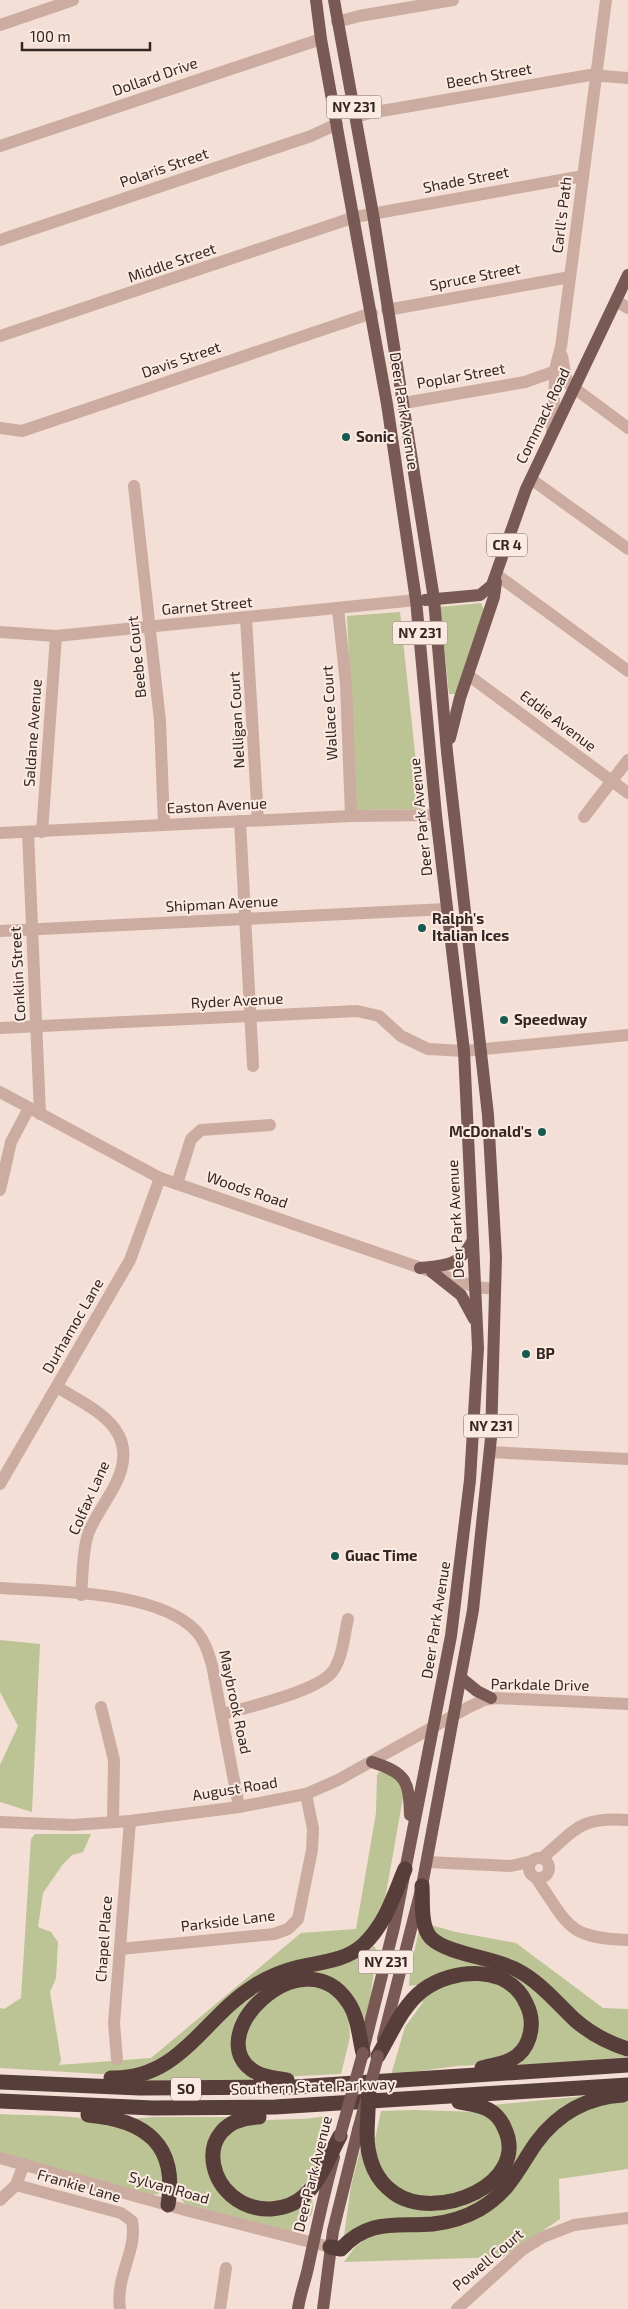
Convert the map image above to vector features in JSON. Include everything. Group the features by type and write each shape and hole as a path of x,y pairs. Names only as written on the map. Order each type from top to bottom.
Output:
{"highway":[{"path":"45,2084 131,2077 145,2074 164,2066 187,2048 228,2007 253,1987 291,1969 340,1958 361,1947 381,1923 405,1869"},
{"path":"422,1886 424,1922 432,1939 442,1945 504,1964 521,1972 540,1986 586,2029 605,2040 628,2049"},
{"path":"378,2056 410,2003 433,1984 453,1976 475,1973 507,1981 521,1993 529,2009 532,2025 526,2045 518,2055 505,2062 450,2078"},
{"path":"326,2086 268,2078 253,2071 246,2064 240,2051 240,2031 248,2015 261,1999 278,1987 298,1981 315,1981 331,1986 345,1998 352,2008 363,2053"},
{"name":"Southern State Parkway","path":"0,2082 193,2089 326,2086 628,2065"},
{"name":"Southern State Parkway","path":"0,2101 153,2108 304,2106 628,2085"},
{"path":"369,2089 362,2131 373,2168 385,2186 397,2195 412,2202 428,2205 451,2202 470,2196 488,2184 501,2169 508,2152 507,2134 498,2118 489,2110 442,2098"},
{"path":"330,2247 341,2249 358,2234 376,2226 443,2222 462,2217 479,2209 509,2185 536,2143 558,2119 587,2102 602,2097 628,2094"},
{"path":"30,2103 112,2119 148,2136 163,2152 169,2164 171,2183 168,2206"},
{"path":"304,2106 266,2116 242,2118 224,2128 217,2138 212,2156 216,2174 228,2192 247,2205 261,2208 282,2207 294,2203 310,2190 340,2136"}],"main road":[{"name":"Deer Park Avenue","path":"298,2309 312,2244 386,1965 454,1619 466,1519 477,1374 476,1287 464,1051 446,909 416,600 372,313 321,39 316,0"},
{"name":"Deer Park Avenue","path":"334,0 373,214 434,599 447,752 482,1049 488,1115 496,1257 490,1452 476,1586 461,1678 422,1886 369,2089"},
{"name":"Commack Road","path":"416,600 480,595 490,588 497,575 531,479 628,275"},
{"name":"Commack Road","path":"447,752 455,712 494,597 497,575"},
{"path":"426,1270 453,1263 462,1258 473,1240"},
{"path":"426,1270 461,1295 470,1308 477,1327"},
{"path":"461,1678 476,1691 491,1698"},
{"path":"372,1762 395,1770 406,1783 409,1794 411,1838"},
{"path":"323,2309 330,2247 340,2200 362,2131"},
{"name":"NY 231","path":"305,2309 308,2269"}],"street":[{"path":"0,25 73,0"},
{"path":"337,22 453,0"},
{"name":"Carll's Path","path":"552,434 556,371 561,346 606,0"},
{"name":"Dollard Drive","path":"0,146 321,39"},
{"name":"Beech Street","path":"356,117 596,74 628,78"},
{"name":"Polaris Street","path":"0,240 311,136 337,124"},
{"name":"Shade Street","path":"354,217 583,176"},
{"name":"Middle Street","path":"0,336 354,217"},
{"name":"Spruce Street","path":"387,310 570,278"},
{"path":"616,300 628,308"},
{"name":"Davis Street","path":"0,428 22,431 372,313"},
{"path":"561,346 566,378 574,388 628,428"},
{"name":"Poplar Street","path":"404,403 525,382 556,371"},
{"name":"Poplar Street","path":"525,382 544,383 555,390"},
{"path":"531,479 628,549"},
{"name":"Beebe Court","path":"134,486 160,721 164,825"},
{"path":"497,575 628,671"},
{"name":"Garnet Street","path":"0,632 56,636 416,600"},
{"name":"Wallace Court","path":"338,609 346,684 351,816"},
{"name":"Nelligan Court","path":"246,618 252,680 258,820"},
{"name":"Saldane Avenue","path":"42,832 56,636"},
{"name":"Eddie Avenue","path":"468,675 628,793"},
{"path":"584,818 628,760"},
{"name":"Easton Avenue","path":"0,833 351,816 436,815"},
{"path":"240,821 253,1066"},
{"name":"Conklin Street","path":"28,832 40,1114"},
{"name":"Shipman Avenue","path":"0,931 446,909"},
{"name":"Ryder Avenue","path":"0,1028 357,1011 379,1016 401,1036 428,1049 464,1051 628,1035"},
{"name":"Woods Road","path":"0,1092 160,1178 476,1287 495,1289"},
{"path":"0,1190 11,1142 29,1108"},
{"path":"177,1184 192,1139 201,1130 270,1125"},
{"name":"Durhamoc Lane","path":"0,1484 130,1260 160,1178"},
{"name":"Colfax Lane","path":"57,1387 103,1415 114,1426 122,1442 122,1471 89,1532 85,1545 82,1595"},
{"path":"490,1452 628,1459"},
{"name":"Maybrook Road","path":"0,1588 125,1598 182,1620 196,1631 207,1646 239,1807"},
{"path":"222,1714 260,1704 318,1683 332,1672 340,1656 348,1619"},
{"name":"Parkdale Drive","path":"454,1715 491,1698 628,1704"},
{"path":"101,1707 114,1760 113,1822"},
{"name":"August Road","path":"0,1822 74,1825 130,1821 239,1807 306,1794 372,1762 454,1715"},
{"name":"Parkside Lane","path":"120,1949 274,1934 288,1929 298,1919 312,1850 313,1829 306,1794"},
{"path":"540,1869 567,1834 582,1824 598,1820 628,1820"},
{"name":"Chapel Place","path":"117,2059 114,2023 130,1821"},
{"path":"427,1862 540,1869"},
{"path":"540,1869 549,1896 561,1916 572,1928 582,1934 628,1940"},
{"name":"Sylvan Road","path":"0,2158 168,2206 312,2244 330,2247"},
{"path":"0,2200 16,2185 24,2164"},
{"name":"Frankie Lane","path":"16,2185 121,2213 132,2221 134,2234 120,2281 118,2296 120,2309"},
{"name":"Powell Court","path":"457,2309 522,2250 543,2237 574,2225 628,2218"},
{"path":"220,2309 226,2268"}],"green space":[{"path":"481,603 484,610 456,694 449,694 440,607"},
{"path":"400,612 421,809 356,810 347,616"},
{"path":"0,1640 40,1644 32,1812 0,1802 0,1765 18,1726 0,1692"},
{"path":"379,1772 397,1776 404,1792 385,1899 360,1944 275,1972 173,2057 118,2075 0,2068 0,2008 4,2009 21,1998 31,1839 35,1834 91,1834 83,1852 72,1855 63,1864 43,1893 38,1927 51,1932 58,1942 56,1978 50,1992 61,2060 59,2065 151,2058 301,1933 356,1929 376,1813 377,1775"},
{"path":"430,1925 456,1932 516,1943 603,2008 628,2009 628,2045 580,2018 536,1976 441,1941"},
{"path":"420,1926 507,1971 626,2054 626,2057 514,2067 535,2017 488,1971 417,1989 416,1985 409,1986 410,1970"},
{"path":"372,1944 377,1950 365,2019 359,2020 318,1978 319,1974 301,1975"},
{"path":"492,1980 513,1993 523,2007 524,2025 520,2049 495,2064 457,2066 391,2075 405,2027 423,2002 421,1999 449,1982"},
{"path":"300,1986 319,1988 332,1994 342,2004 352,2020 349,2023 350,2037 341,2074 279,2077 263,2073 244,2051 244,2032 255,2012 275,1996"},
{"path":"260,1990 262,1993 241,2012 243,2015 239,2022 252,2080 146,2081"},
{"path":"585,2096 510,2180 460,2215 344,2236 351,2186 363,2139 373,2175 439,2209 509,2163 493,2105"},
{"path":"628,2099 628,2169 559,2179 560,2219 503,2257 344,2262 366,2236 476,2217 532,2159 557,2128 577,2113 599,2103"},
{"path":"381,2111 482,2112 495,2121 503,2135 500,2161 492,2175 475,2188 435,2201 397,2190 380,2175 375,2139"},
{"path":"0,2114 87,2119 129,2131 146,2142 162,2160 166,2187 158,2194 150,2195 0,2154"},
{"path":"329,2115 315,2168 311,2177 302,2186 303,2191 294,2198 276,2204 268,2204 250,2201 230,2190 220,2169 219,2160 221,2143 229,2131 253,2122 265,2120 317,2118"},
{"path":"154,2117 231,2117 210,2145 237,2206 311,2198 313,2208 308,2221 296,2230 295,2227 292,2227 292,2231 288,2231 185,2204 176,2193 176,2175 130,2119"}],"place":[{"name":"Sonic","path":"346,437"},
{"name":"Ralph's Italian Ices","path":"422,928"},
{"name":"Speedway","path":"504,1020"},
{"name":"McDonald's","path":"542,1132"},
{"name":"BP","path":"526,1354"},
{"name":"Guac Time","path":"335,1556"}]}
